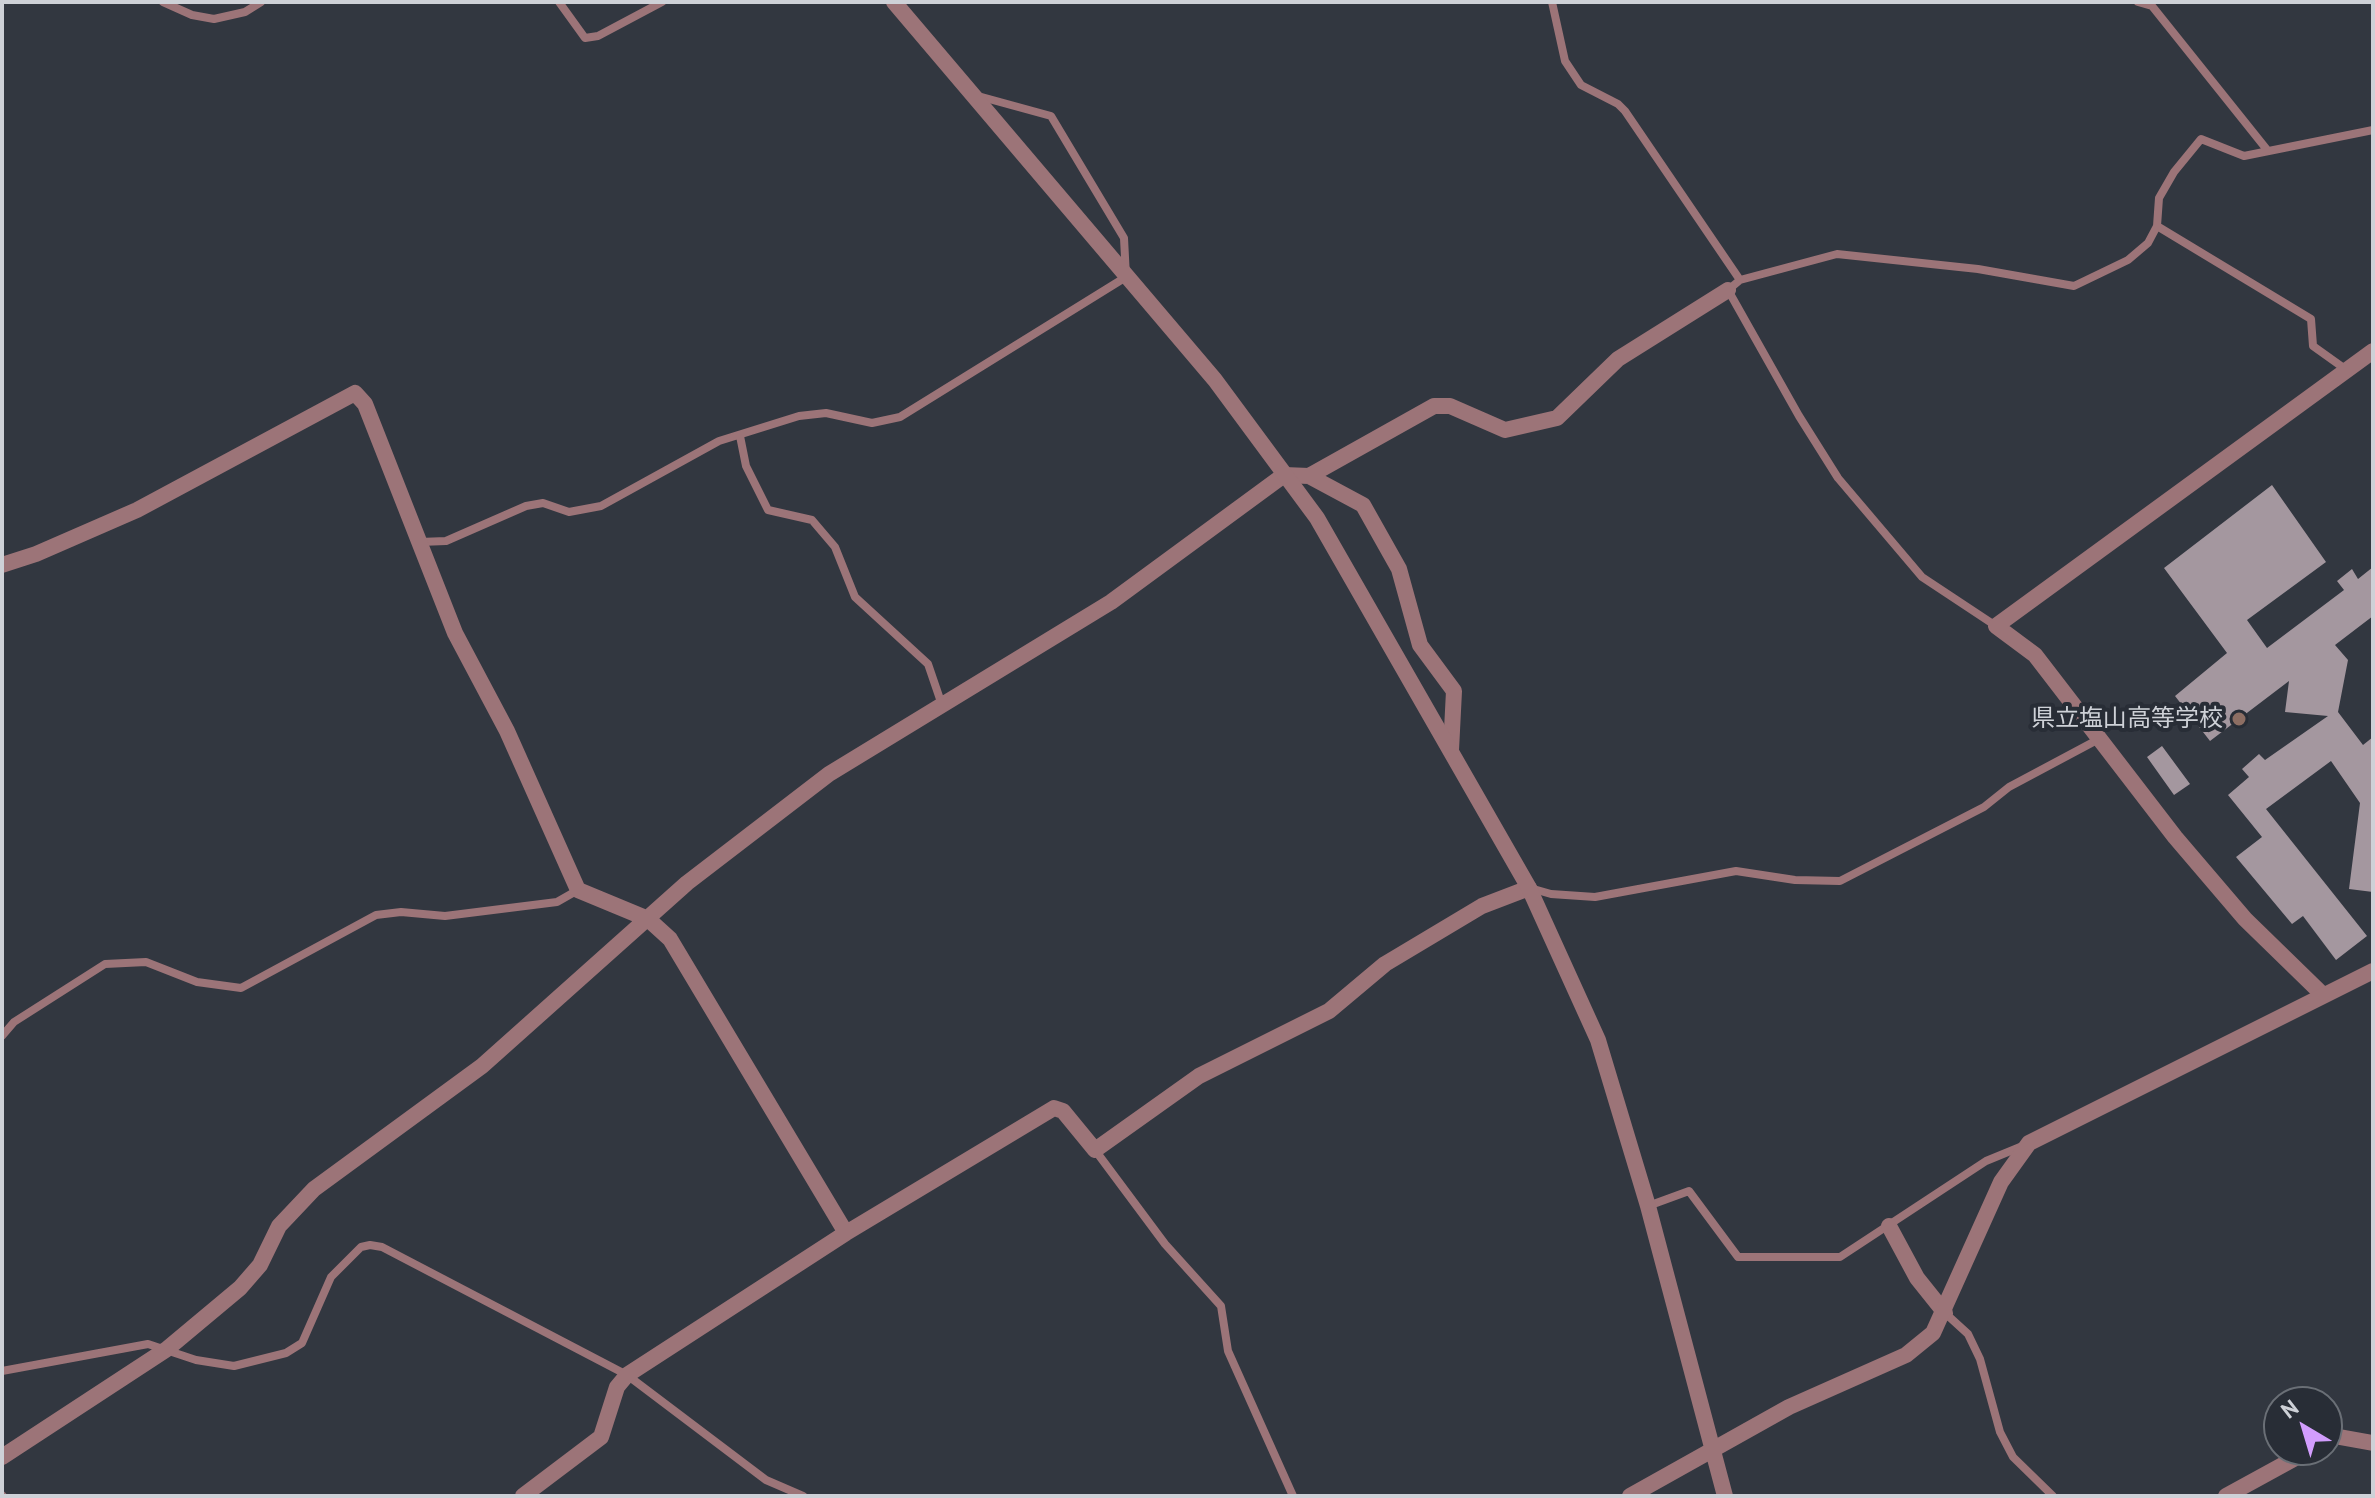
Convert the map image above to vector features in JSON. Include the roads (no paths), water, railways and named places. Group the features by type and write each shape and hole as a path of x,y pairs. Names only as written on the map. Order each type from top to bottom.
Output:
{"street":[{"path":"894,2 1215,380 1317,518 1529,888 1598,1040 1648,1206 1725,1496"},
{"path":"1309,476 1434,406 1450,406 1505,430 1557,418 1618,359 1734,285"},
{"path":"2322,994 2245,919 2175,837 2035,655 1996,626 2373,351"},
{"path":"2,565 36,554 137,510 355,393 365,404 455,633 507,731 578,890 648,919 670,939 846,1233"},
{"path":"2,1457 167,1349 240,1288 260,1265 279,1226 314,1189 482,1066 687,883 829,774 1121,595 1284,475 1309,476 1363,505 1399,569 1420,645 1454,691 1451,750"},
{"path":"523,1496 601,1437 617,1387 627,1375 846,1233 1054,1108 1063,1111 1095,1150 1199,1076 1329,1011 1385,964 1482,906 1529,888"},
{"path":"1630,1496 1789,1407 1906,1355 1933,1333 1945,1313 2001,1182 2029,1143 2373,971"},
{"path":"1889,1226 1917,1278 1945,1313"},
{"path":"2343,1438 2373,1443"},
{"path":"2226,1496 2281,1466"}],"lane":[{"path":"163,2 214,19 245,12 261,2"},
{"path":"559,2 585,38 598,36 662,2"},
{"path":"1552,2 1565,61 1581,85 1625,111 1734,285 1838,478 1922,577 1996,626"},
{"path":"2138,2 2154,4 2268,151"},
{"path":"420,542 446,541 526,506 543,503 569,512 601,506 719,441 799,416 826,413 872,423 900,417 1126,277 1124,238 1051,116 973,95"},
{"path":"1734,285 1837,254 1978,269 2074,286 2128,260 2148,243 2157,226 2159,198 2174,172 2201,139 2244,156 2373,130"},
{"path":"2157,226 2311,319 2313,346 2348,371"},
{"path":"740,436 746,466 768,510 812,520 835,547 855,597 928,664 942,705"},
{"path":"1529,888 1551,894 1595,897 1736,871 1795,880 1840,881 1984,807 2009,787 2100,738"},
{"path":"2,1036 14,1022 105,964 146,962 197,982 241,988 376,915 401,912 445,916 543,904 557,902 578,890"},
{"path":"1648,1206 1689,1191 1738,1257 1840,1257 1986,1161 2029,1143"},
{"path":"1095,1150 1165,1244 1221,1306 1228,1351 1293,1496"},
{"path":"2,1371 148,1344 196,1360 234,1366 286,1353 302,1343 331,1277 361,1247 370,1245 382,1247 627,1375 766,1480 803,1496"},
{"path":"1945,1313 1968,1334 1980,1359 2000,1432 2013,1457 2053,1496"}],"place":[{"name":"県立塩山高等学校","path":"2239,719"}]}
